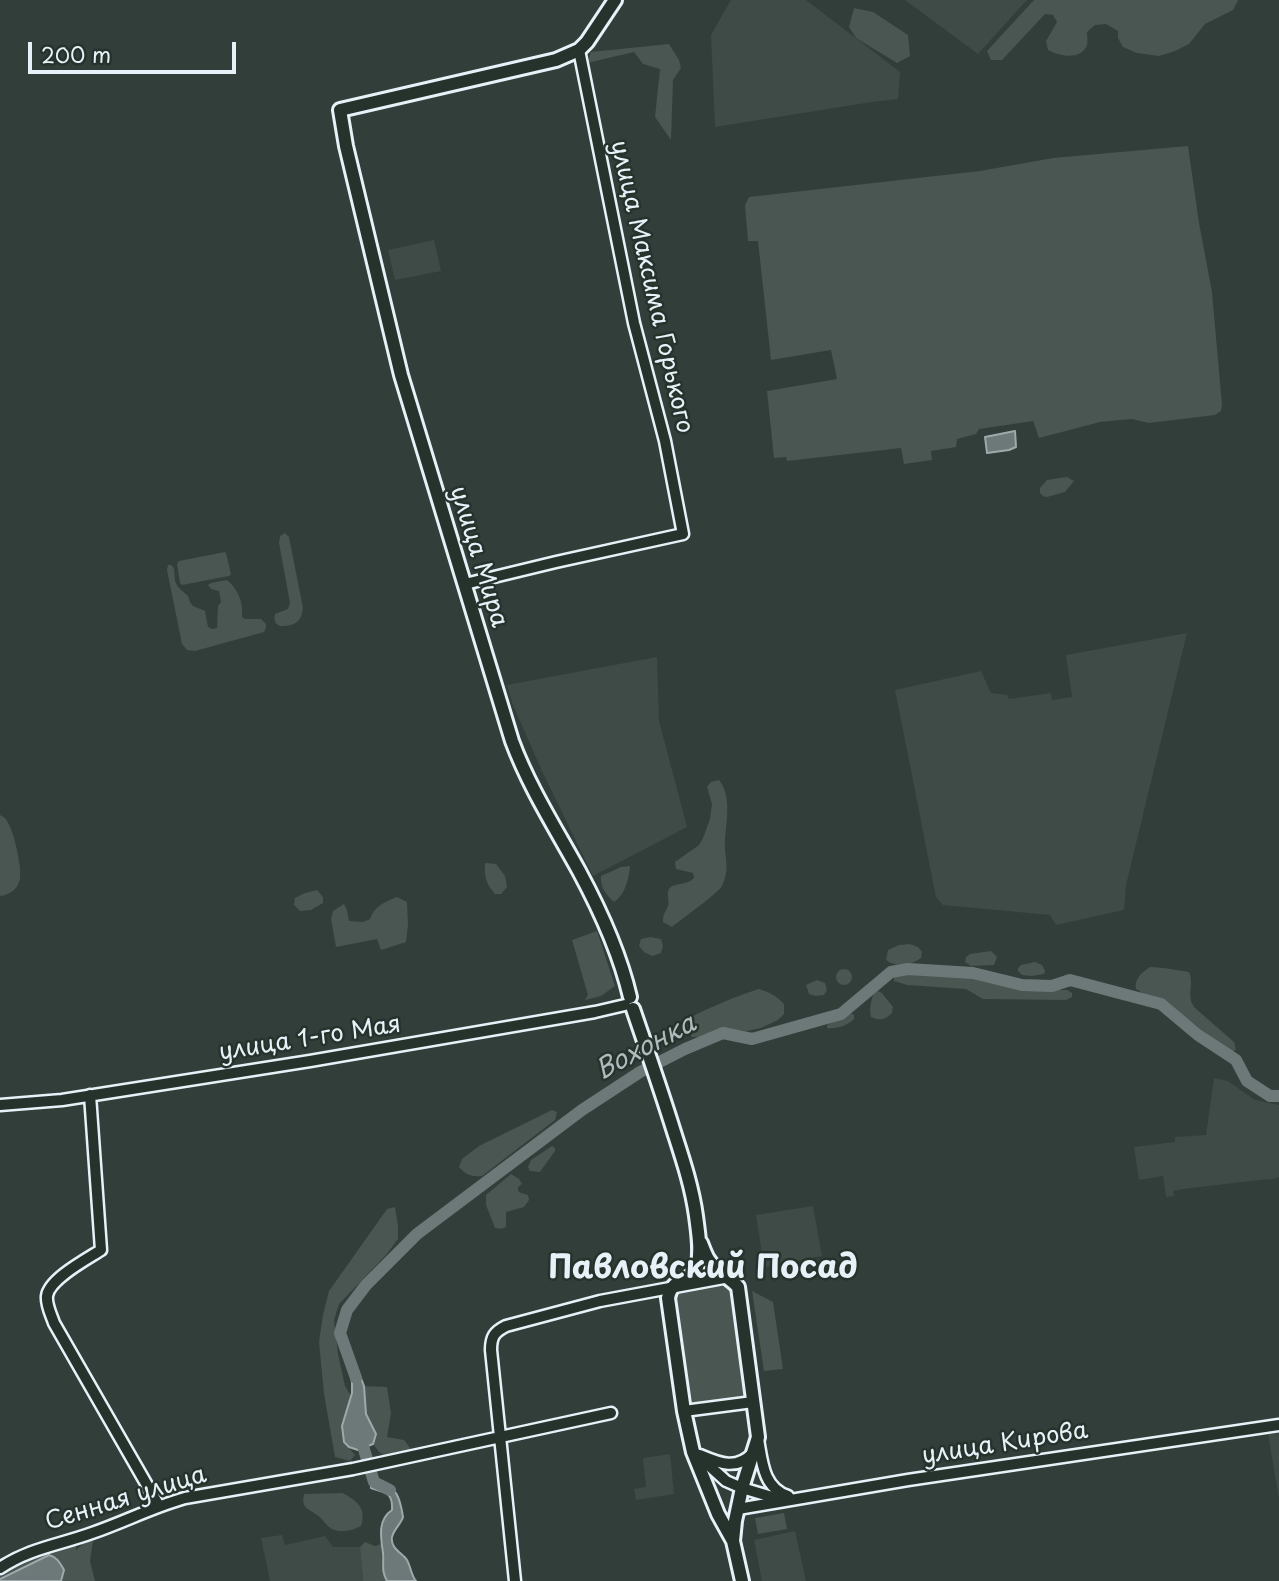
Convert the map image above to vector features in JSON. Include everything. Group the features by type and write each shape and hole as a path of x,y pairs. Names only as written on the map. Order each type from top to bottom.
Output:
{"main road":[{"path":"579,50 615,0"},
{"name":"улица Мира","path":"579,50 543,64 340,110 349,159 404,384 510,737 520,763 595,900 627,982 629,1004 645,1042 686,1169 699,1239"},
{"path":"699,1239 708,1260 738,1287 758,1437 742,1488 733,1541"},
{"path":"699,1239 697,1268 693,1274 674,1284 668,1298 684,1410 694,1452 718,1514 733,1541 742,1581"}],"street":[{"name":"улица Максима Горького","path":"465,584 682,534 664,441 634,323 579,50"},
{"name":"улица 1-го Мая","path":"0,1105 62,1100 310,1061 629,1004"},
{"path":"90,1096 101,1250 53,1283 47,1294 48,1307 54,1323 159,1506"},
{"path":"515,1581 491,1350 492,1337 506,1326 600,1301 729,1278"},
{"path":"684,1410 753,1402"},
{"name":"Сенная улица","path":"0,1568 28,1553 84,1536 185,1498 353,1469 611,1413"},
{"name":"улица Кирова","path":"738,1509 1279,1424"},
{"path":"758,1437 769,1483 785,1496 802,1499"},
{"path":"694,1452 723,1464 747,1460 753,1453"},
{"path":"694,1452 726,1481 786,1501"}],"shaded area":[{"path":"731,0 806,0 900,72 898,99 715,127 711,35"},
{"path":"905,0 1027,0 978,54"},
{"path":"1034,0 1238,0 1233,10 1205,24 1189,44 1159,56 1137,53 1123,47 1118,31 1106,24 1095,25 1087,32 1087,45 1080,53 1069,56 1053,52 1048,50 1046,41 1057,22 1053,15 1045,14 1002,60 991,60 987,51"},
{"path":"854,8 873,12 908,35 910,56 897,63 856,38 849,27"},
{"path":"669,44 681,68 673,80 671,140 655,117 660,69 643,64 634,52 587,63 591,52"},
{"path":"1188,146 1212,292 1221,411 1215,415 1149,423 1132,419 1100,422 1039,438 1033,421 979,429 976,434 957,439 956,447 931,451 932,460 904,464 901,448 787,461 786,457 774,458 767,391 837,379 831,350 771,360 758,241 748,241 745,205 749,197 980,171 1053,158"},
{"path":"434,240 441,271 395,280 388,250"},
{"path":"1015,431 1016,447 987,453 985,437"},
{"path":"1067,477 1074,481 1065,492 1047,497 1040,493 1040,488 1047,480"},
{"path":"285,533 289,537 303,608 296,623 280,626 275,621 275,614 288,609 290,603 279,543 280,536"},
{"path":"225,552 231,574 229,576 182,585 180,583 177,564 179,561"},
{"path":"168,565 174,568 178,587 188,596 193,606 205,611 208,627 217,628 218,606 221,602 219,591 208,585 227,580 239,597 242,617 261,619 266,624 264,632 195,651 187,650 182,644"},
{"path":"1187,633 1126,885 1124,910 1056,925 1050,915 943,905 936,897 895,690 981,671 991,693 1007,695 1009,699 1051,693 1052,700 1072,697 1066,655"},
{"path":"657,657 659,721 687,827 593,876 542,771 507,685"},
{"path":"719,780 724,788 727,804 726,876 722,886 713,895 672,927 663,922 669,889 694,878 693,873 676,869 675,862 699,845 703,838 712,804 707,787 711,782"},
{"path":"0,815 5,818 13,834 20,874 15,889 0,896"},
{"path":"485,863 496,864 505,876 507,887 501,894 495,894 488,883"},
{"path":"630,866 626,886 614,902 601,884 601,876"},
{"path":"317,890 323,897 323,903 311,910 300,911 294,905 295,898"},
{"path":"397,897 407,902 406,942 381,950 377,939 336,947 331,919 333,911 344,904 349,921 363,922 370,919 380,905"},
{"path":"597,931 615,986 601,996 585,1000 588,995 572,940"},
{"path":"641,939 661,939 661,953 652,956 639,946"},
{"path":"910,944 922,952 921,958 904,965 886,960 888,950"},
{"path":"991,951 997,957 994,965 971,966 965,962 970,954"},
{"path":"1035,962 1042,965 1044,974 1022,975 1018,971 1021,965"},
{"path":"1150,967 1189,972 1190,994 1195,1008 1234,1042 1236,1050 1230,1052 1166,1002 1136,989 1137,979"},
{"path":"844,969 850,971 850,983 844,985 838,983 836,977 838,971"},
{"path":"908,972 965,976 1028,989 1067,990 1072,993 1072,997 1066,1000 983,999 966,989 907,985 894,981 894,977"},
{"path":"817,980 825,983 827,990 824,995 809,994 806,985"},
{"path":"759,989 784,1004 784,1014 778,1020 747,1031 724,1029 706,1037 692,1037 686,1021 691,1017"},
{"path":"878,991 893,1007 892,1013 882,1019 871,1017 870,1014 874,993"},
{"path":"850,1013 854,1015 854,1019 848,1024 827,1028 827,1025"},
{"path":"1214,1078 1228,1081 1255,1100 1279,1105 1279,1177 1183,1189 1173,1191 1174,1196 1166,1197 1163,1176 1139,1180 1134,1147 1175,1142 1175,1137 1206,1135"},
{"path":"552,1110 557,1112 555,1120 482,1176 469,1175 459,1167 462,1159 479,1146"},
{"path":"552,1146 555,1151 540,1172 530,1171 528,1167 531,1160"},
{"path":"511,1174 522,1184 518,1191 528,1195 529,1200 524,1207 506,1212 506,1227 495,1228 486,1205 486,1195"},
{"path":"813,1206 822,1256 764,1267 756,1215"},
{"path":"395,1207 398,1239 339,1304 334,1320 345,1386 351,1396 342,1426 344,1442 355,1455 350,1461 335,1457 324,1394 319,1342 323,1315 329,1291 387,1209"},
{"path":"719,1285 730,1289 747,1402 693,1409 676,1299 683,1291"},
{"path":"752,1291 773,1302 783,1369 764,1371"},
{"path":"351,1364 356,1365 364,1386 366,1414 376,1434 373,1444 358,1450 344,1442 342,1426 352,1393"},
{"path":"364,1386 387,1387 391,1413 387,1437 404,1440 414,1453 390,1459 373,1444 376,1434 366,1414"},
{"path":"1279,1433 1279,1499 1268,1434"},
{"path":"670,1454 674,1494 636,1500 634,1489 646,1487 643,1458"},
{"path":"376,1483 389,1486 399,1498 403,1517 392,1541 407,1560 416,1581 387,1581 385,1577 381,1530 384,1519 392,1510 392,1504 387,1494 371,1488 371,1485"},
{"path":"342,1493 362,1510 361,1526 337,1531 306,1508 304,1503 304,1494"},
{"path":"784,1513 787,1529 758,1534 755,1518"},
{"path":"795,1531 806,1581 762,1581 754,1540"},
{"path":"282,1535 285,1545 325,1536 333,1547 360,1547 363,1581 270,1581 261,1538"},
{"path":"87,1540 93,1541 90,1561 95,1581 61,1581 64,1570 54,1556 0,1579 0,1575 36,1555 71,1546 76,1546 76,1550"},
{"path":"365,1542 375,1546 381,1544 387,1581 363,1581 360,1547"},
{"path":"49,1555 60,1563 64,1570 61,1581 0,1581 0,1579"}],"waterway":[{"name":"Вохонка","path":"356,1378 340,1333 347,1310 366,1285 417,1234 582,1110 640,1072 723,1033 752,1039 841,1014 891,972 908,969 973,973 1022,985 1052,986 1070,980 1161,1004 1198,1035 1236,1060 1247,1081 1270,1096 1279,1096"},
{"name":"Вохонка","path":"359,1433 374,1482 390,1490"}],"district":[{"name":"Павловский Посад","path":"703,1269"}]}
